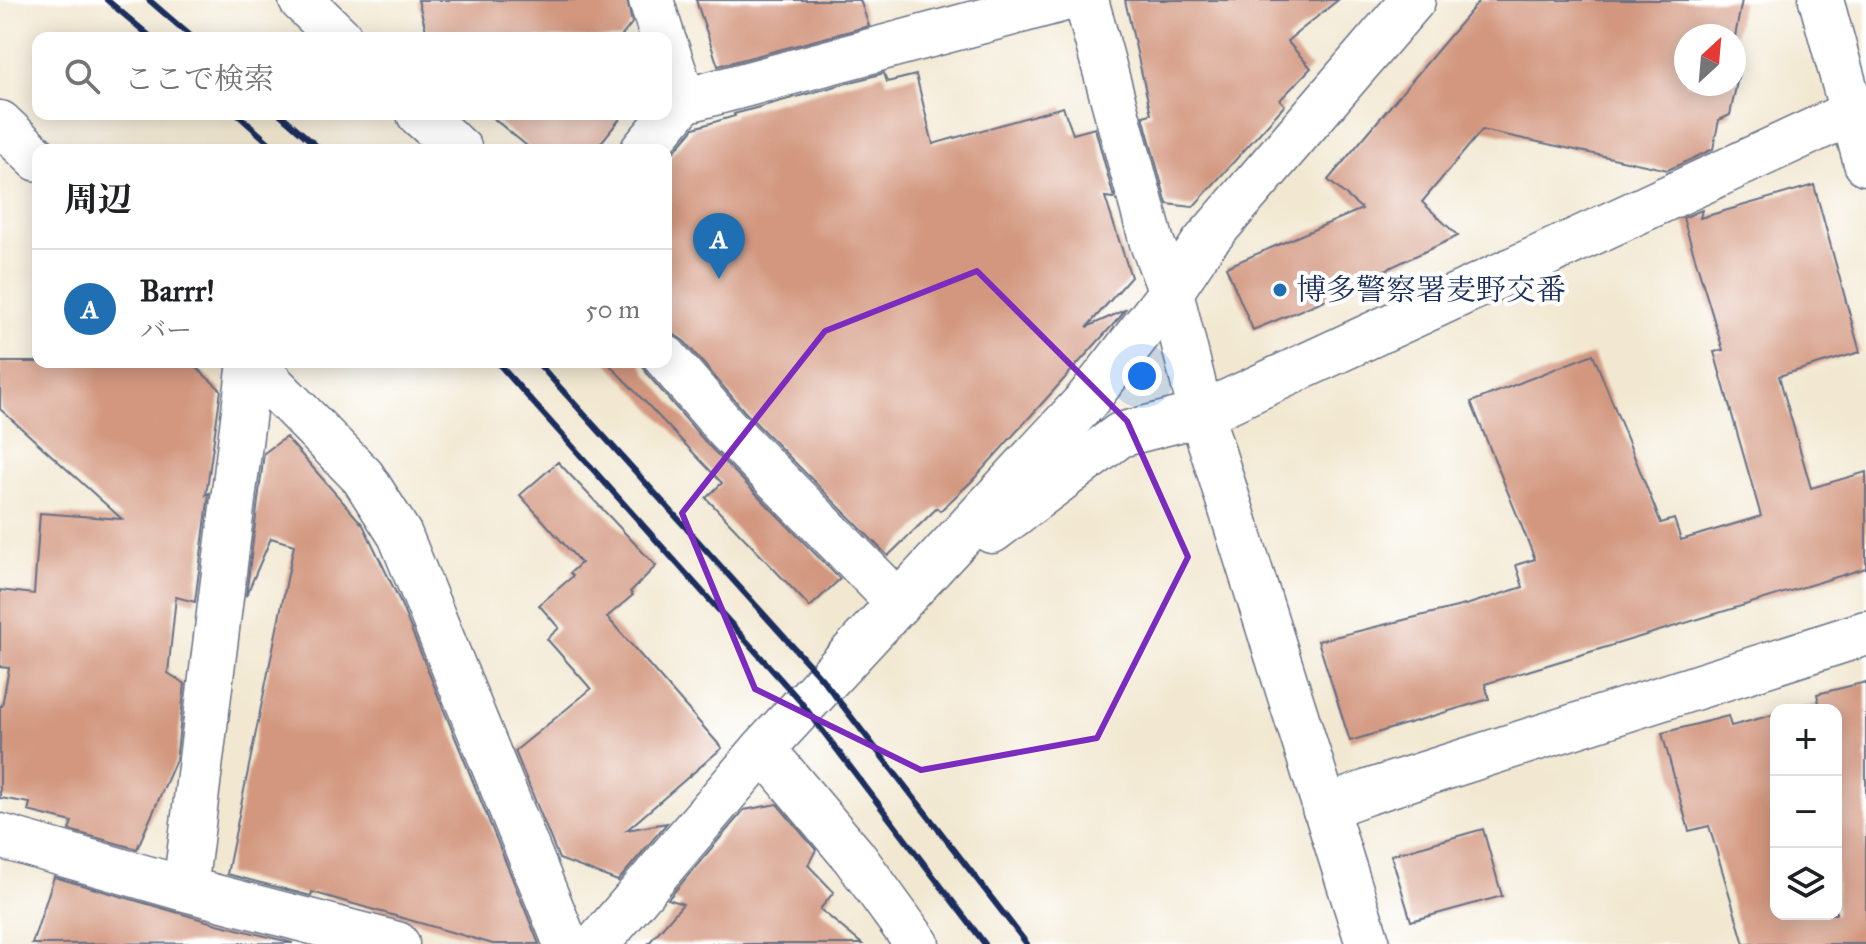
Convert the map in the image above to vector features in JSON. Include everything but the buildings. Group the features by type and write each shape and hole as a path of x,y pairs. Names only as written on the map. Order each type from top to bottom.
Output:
{"street":[{"path":"301,0 334,32"},
{"path":"651,0 661,32"},
{"path":"672,115 684,101 1061,0"},
{"path":"1086,0 1152,243 1171,292 1201,414 1368,944"},
{"path":"597,944 763,749 1087,400 1171,292 1203,244 1413,0"},
{"path":"1821,0 1860,110 1866,163"},
{"path":"672,64 684,101"},
{"path":"898,602 1120,435 1201,414 1860,110"},
{"path":"426,120 453,144"},
{"path":"648,144 668,120"},
{"path":"0,123 32,153"},
{"path":"672,365 727,429 898,602"},
{"path":"185,889 249,368"},
{"path":"256,368 363,477 400,535 566,944"},
{"path":"1324,808 1866,633"},
{"path":"763,749 854,857 917,944"},
{"path":"0,836 185,889 397,944"}],"highlighted area":[{"path":"977,271 1127,421 1188,557 1097,738 921,770 755,689 682,513 825,331"}],"railway":[{"path":"107,0 145,32"},
{"path":"149,0 186,32"},
{"path":"244,120 270,144"},
{"path":"287,120 314,144"},
{"path":"502,368 800,701 985,944"},
{"path":"542,368 822,679 1027,944"}],"place":[{"name":"Barrr!","path":"719,279"},
{"name":"博多警察署麦野交番","path":"1280,290"}]}
